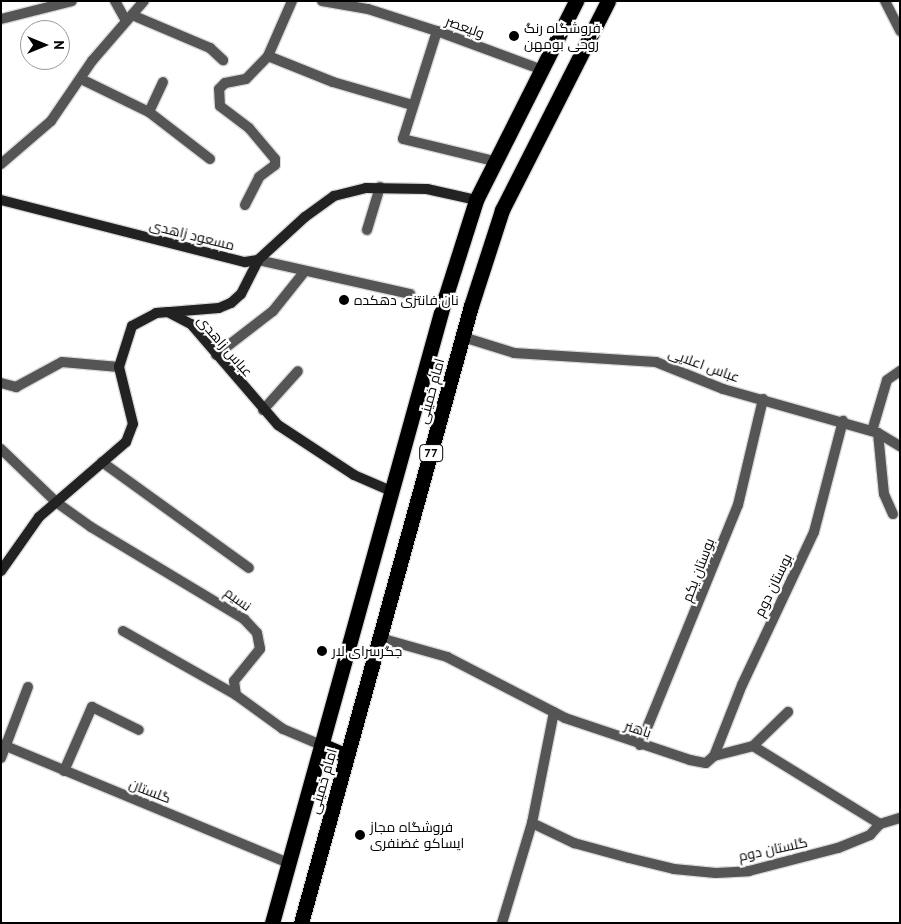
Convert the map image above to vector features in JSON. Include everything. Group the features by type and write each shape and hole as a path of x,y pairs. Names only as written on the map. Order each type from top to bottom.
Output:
{"highway":[{"name":"امام خمینی","path":"272,923 391,491 476,200 540,69 576,1"},
{"name":"امام خمینی","path":"301,923 463,337 502,210 608,1"},
{"path":"321,745 347,756"}],"street":[{"path":"1,19 72,1"},
{"path":"115,1 129,18 210,48 223,60"},
{"path":"2,162 51,121 81,78 144,1"},
{"path":"245,205 260,177 275,165 275,159 249,128 220,106 219,89 225,83 246,78 268,56 292,1"},
{"name":"ولیعصر","path":"322,1 368,10 437,31 540,69"},
{"path":"885,1 900,31"},
{"path":"437,31 412,105 403,139 494,161"},
{"path":"268,56 334,82 412,105"},
{"path":"81,78 149,112 210,159"},
{"path":"149,112 163,82"},
{"path":"1,570 39,516 126,442 133,424 119,367 132,326 142,318 168,312 219,308 231,303 241,294 258,260 305,216 334,196 380,187 427,190 476,200"},
{"path":"367,230 380,187"},
{"name":"مسعود زاهدی","path":"1,200 217,257 258,260"},
{"path":"258,260 410,294"},
{"path":"216,355 273,311 305,271"},
{"name":"عباس زاهدی","path":"168,312 191,324 263,410 278,425 345,470 391,491"},
{"name":"عباس اعلایی","path":"463,337 514,353 656,362 763,399 844,421 875,432 900,446"},
{"path":"1,383 16,387 62,362 119,367"},
{"path":"263,410 298,371"},
{"path":"893,514 884,494 875,432 887,380 900,371"},
{"name":"بوستان یکم","path":"640,745 738,505 763,399"},
{"name":"بوستان دوم","path":"714,756 742,685 814,532 844,421"},
{"name":"نسیم","path":"1,449 56,502 126,550 244,619 257,633 260,649 234,681 236,696"},
{"path":"102,462 249,568"},
{"path":"123,630 236,696 284,729 321,745"},
{"name":"باهنر","path":"380,638 447,657 554,712 640,745 706,763 714,756 752,746"},
{"path":"1,758 4,745 28,687"},
{"path":"64,772 92,707 139,730"},
{"path":"502,923 532,823 554,712"},
{"path":"788,712 752,746 880,824"},
{"name":"گلستان","path":"4,745 64,772 289,863"},
{"name":"گلستان دوم","path":"532,823 574,843 674,869 716,873 749,871 838,848 870,835 880,824 900,818"}],"place":[{"name":"فروشگاه رنگ روحی بومهن","path":"514,36"},
{"name":"نان فانتزی دهکده","path":"344,300"},
{"name":"جگرسرای لار","path":"322,651"},
{"name":"فروشگاه مجاز ایساکو غضنفری","path":"360,835"}]}
